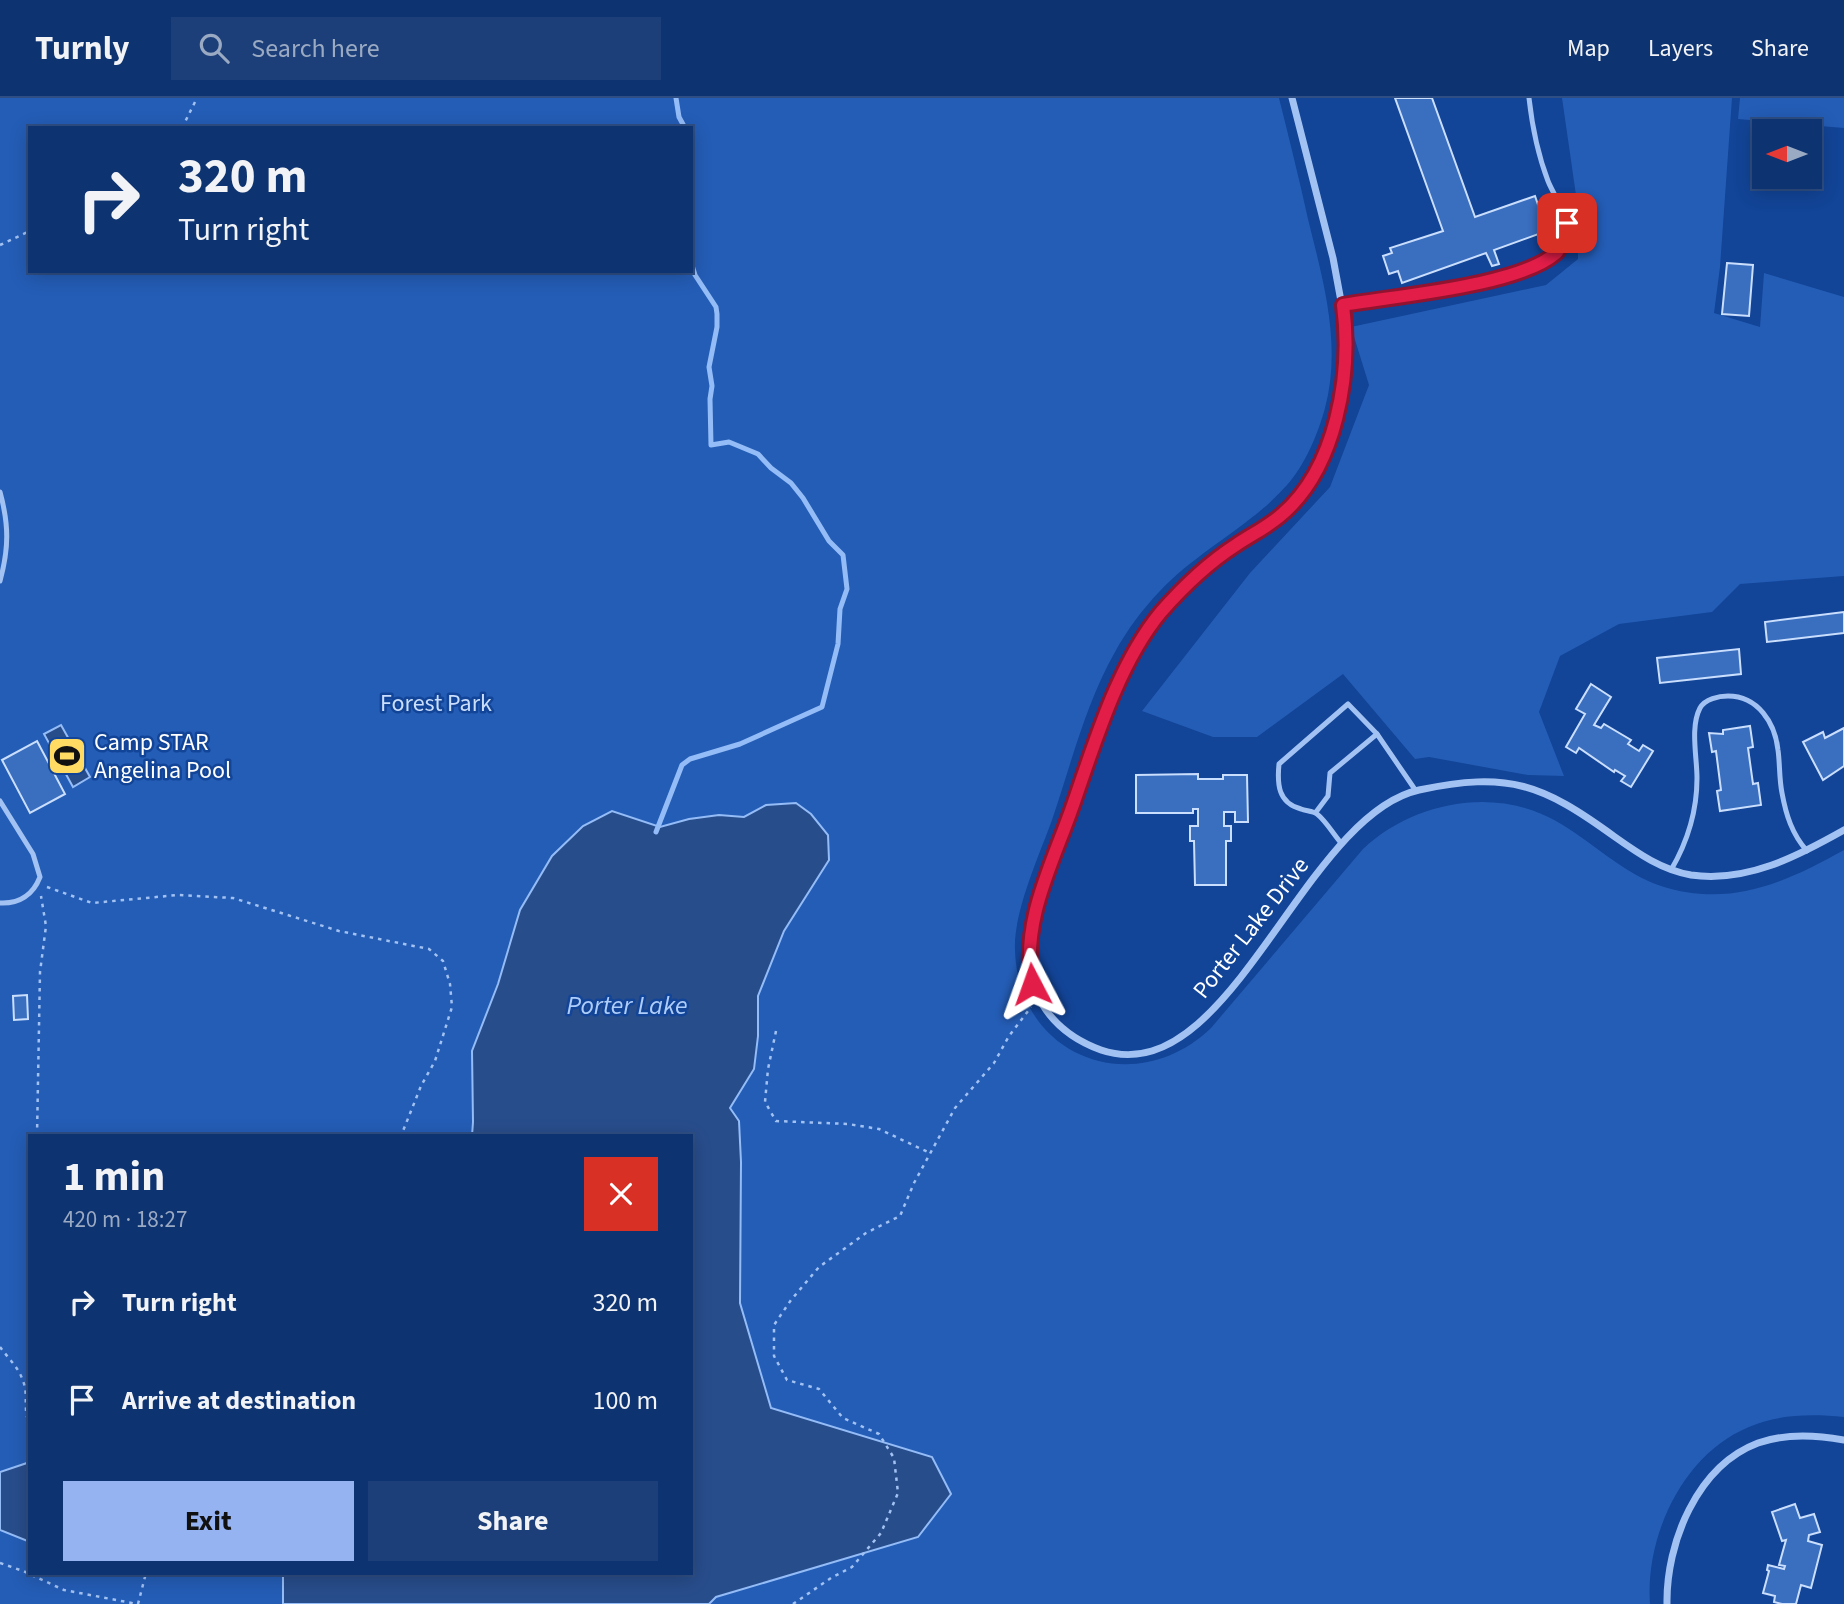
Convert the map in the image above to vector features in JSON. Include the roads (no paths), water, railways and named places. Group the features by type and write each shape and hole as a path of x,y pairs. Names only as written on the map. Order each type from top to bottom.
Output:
{"street":[{"name":"Porter Lake Drive","path":"1292,98 1324,219 1343,305 1347,341 1341,398 1331,435 1312,476 1283,514 1234,546 1198,574 1159,614 1138,646 1101,725 1038,900 1031,936 1030,970 1038,998 1046,1012 1080,1041 1107,1052 1149,1052 1174,1040 1206,1017 1226,995 1342,844 1368,817 1416,791 1479,780 1514,784 1539,791 1583,814 1647,859 1671,870 1693,875 1728,875 1777,864 1844,830"},
{"path":"1667,1604 1670,1567 1679,1533 1692,1505 1720,1468 1744,1450 1773,1439 1806,1435 1844,1440"}],"lane":[{"path":"1343,305 1465,286 1530,268 1556,253 1564,242 1567,223 1547,179 1531,117 1529,98"},
{"path":"0,492 9,541 0,581"},
{"path":"1671,870 1684,847 1695,814 1696,722 1699,709 1711,699 1721,696 1743,698 1767,718 1779,749 1779,774 1788,822 1807,851"},
{"path":"1342,844 1316,812 1293,806 1279,791 1279,764 1348,704 1377,734 1416,791"},
{"path":"1316,812 1328,796 1330,773 1377,734"},
{"path":"0,801 33,854 40,877 30,894 19,901 0,904"}],"water":[{"name":"Camp STAR Angelina Pool","path":"61,725 90,777 73,787 44,734"},
{"name":"Porter Lake","path":"796,803 811,814 828,835 829,860 784,931 758,996 758,1036 754,1069 730,1108 739,1121 740,1303 771,1408 932,1457 951,1494 918,1537 716,1597 709,1604 283,1604 283,1575 693,1575 693,1134 472,1134 472,1051 498,984 520,910 552,856 583,826 612,811 660,827 719,815 744,817 766,805"},
{"path":"28,1463 28,1541 0,1530 0,1472"}],"waterway":[{"path":"676,98 679,117 684,126"},
{"path":"656,832 682,765 690,759 740,744 822,707 838,644 840,609 847,589 843,555 829,541 791,483 758,454 729,442 711,445 712,386 709,367 717,314 716,307 693,268"}],"place":[{"name":"Camp STAR Angelina Pool","path":"67,756"}],"park label":[{"name":"Forest Park","path":"436,703"}]}
